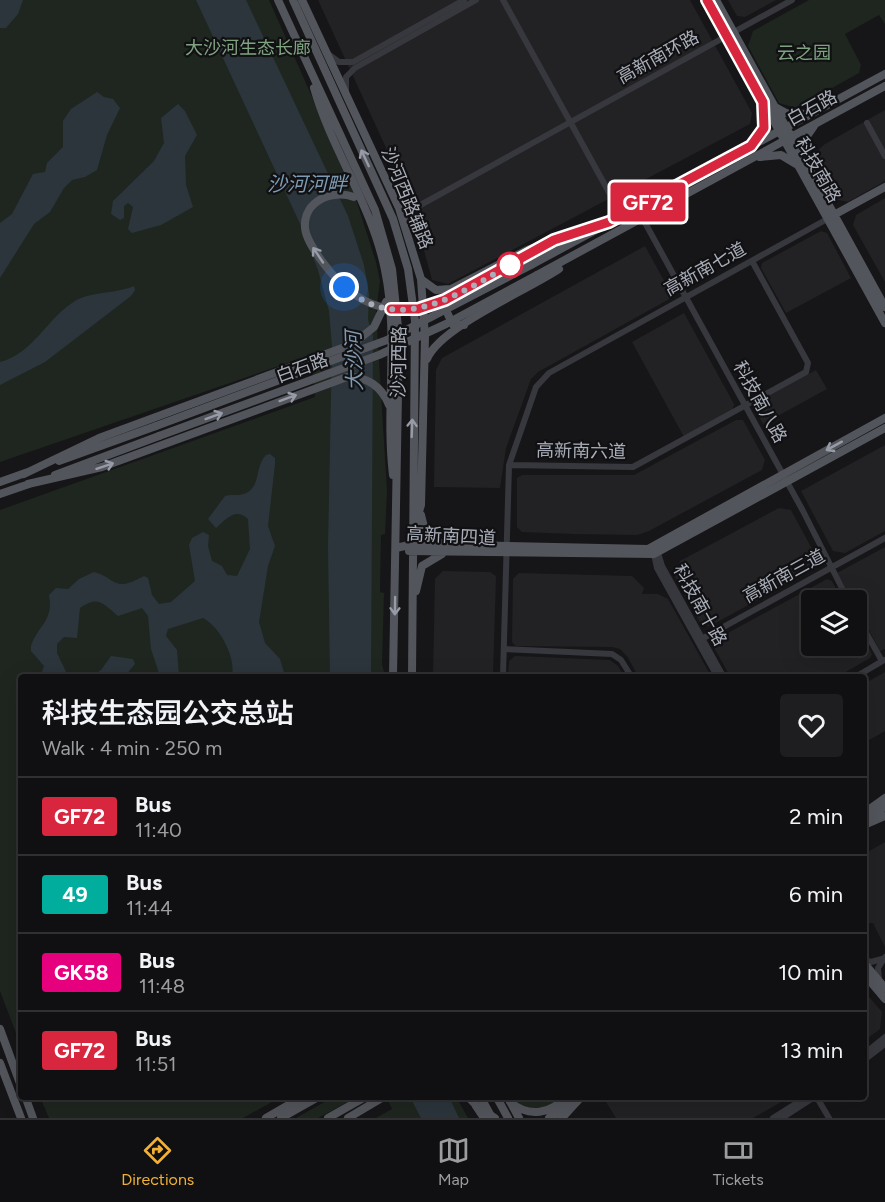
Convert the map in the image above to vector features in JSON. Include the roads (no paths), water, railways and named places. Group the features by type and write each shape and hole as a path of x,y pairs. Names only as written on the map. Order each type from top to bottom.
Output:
{"main road":[{"name":"沙河西路","path":"278,0 375,210 391,263 399,320 393,674"},
{"name":"沙河西路","path":"293,0 388,208 402,244 410,281 415,321 412,674"},
{"name":"沙河西路辅路","path":"302,0 396,201 406,226 421,279 425,320 421,505 413,529"},
{"name":"科技南路","path":"707,0 774,107 782,130"},
{"name":"科技南路","path":"716,0 763,102 782,130 885,307"},
{"path":"306,60 321,110 364,205 378,243 387,280 392,321 390,444 397,500"},
{"name":"白石路","path":"0,482 378,344 446,312 885,74"},
{"name":"白石路","path":"0,494 379,356 446,324 585,250 885,86"},
{"path":"751,146 764,128 763,102"},
{"path":"774,107 793,115 813,113"},
{"path":"747,161 776,154 801,162 805,139 818,122"},
{"path":"379,164 402,244"},
{"name":"高新南七道","path":"832,217 885,187"},
{"path":"364,205 354,197 335,194 318,200 307,214 305,230 314,249 336,279 354,295 369,304 398,310 432,306 554,240"},
{"name":"科技南路","path":"832,217 885,323"},
{"path":"468,323 453,325 445,310 446,297 455,288 518,254 609,222"},
{"path":"424,369 434,347 468,323 543,280 585,250"},
{"path":"421,279 436,290 455,288"},
{"path":"24,474 99,438 363,339 382,315 387,280"},
{"path":"316,358 323,370 320,387"},
{"path":"28,484 102,467 347,378 361,378 375,385 385,396 390,408"},
{"name":"高新南四道","path":"396,548 655,550 785,478 885,418"},
{"name":"高新南四道","path":"785,478 885,428"},
{"path":"412,476 423,434"},
{"path":"414,601 422,567 448,549 427,535 422,522 421,505"},
{"path":"867,811 885,798"},
{"path":"867,817 885,807"},
{"path":"867,824 885,816"},
{"path":"867,966 882,984"},
{"path":"867,978 885,999"},
{"path":"0,1029 18,1078"},
{"path":"0,1063 21,1118"},
{"path":"26,1100 33,1118"},
{"path":"266,1118 297,1100"},
{"path":"281,1118 313,1100"},
{"path":"328,1118 360,1100"},
{"path":"348,1118 378,1100"},
{"path":"470,1100 478,1118"},
{"path":"471,1100 484,1118"},
{"path":"472,1100 494,1118"},
{"path":"483,1100 494,1118"},
{"path":"498,1100 508,1118"},
{"path":"510,1100 526,1112 538,1113 552,1108 562,1100"},
{"path":"510,1100 519,1118"},
{"path":"549,1118 563,1110 572,1100"},
{"path":"562,1118 578,1100"}],"street":[{"path":"327,53 339,62 354,62 464,0"},
{"path":"346,94 346,77 356,68 476,0"},
{"path":"503,0 622,216"},
{"name":"高新南环路","path":"416,208 792,0"},
{"path":"867,123 885,156"},
{"path":"396,201 416,208 407,218 406,226"},
{"name":"高新南七道","path":"509,465 536,387 541,379 832,217"},
{"name":"科技南八路","path":"643,219 833,567 833,572 843,590"},
{"name":"高新南六道","path":"509,465 628,469 644,463 806,372 809,365 752,261"},
{"path":"503,674 509,465"},
{"name":"高新南三道","path":"700,640 885,538"},
{"name":"科技南十路","path":"655,550 657,568 722,674"},
{"path":"861,674 884,661 867,633"},
{"name":"科技南十路","path":"700,640 716,674"},
{"path":"504,649 612,654 621,660 630,674"},
{"path":"867,962 874,962 885,957"},
{"path":"882,984 878,968 885,957"},
{"path":"867,1052 885,1037"},
{"path":"867,1058 885,1044"},
{"path":"774,1118 802,1100"},
{"path":"782,1118 810,1100"},
{"path":"818,1100 829,1118"}],"water":[{"path":"0,0 23,0 18,14 6,28 0,28"},
{"name":"沙河河畔","path":"196,0 246,0 348,216 364,265 369,294 368,320 373,336 371,674 330,674 328,548 332,346 329,311 318,270 302,228"},
{"path":"97,92 113,99 120,108 107,135 97,170 85,177 72,180 64,188 50,212 34,224 0,278 0,223 12,214 33,174 45,172 47,163 63,147 63,121 71,109"},
{"path":"178,104 185,111 197,135 185,156 186,185 193,207 161,225 132,233 128,229 133,207 128,203 124,206 124,218 120,220 111,214 113,201 154,161 164,143 161,118"},
{"path":"134,286 135,290 131,296 45,362 0,385 0,362 12,358 31,344 65,308 82,298"},
{"path":"270,454 275,458 268,526 275,546 268,566 259,622 265,643 280,659 284,674 232,674 232,660 221,635 203,618 168,629 166,636 177,650 179,674 159,674 151,649 148,616 142,608 118,616 104,605 92,602 80,608 77,638 64,637 57,644 57,653 67,674 39,674 44,666 31,651 31,646 47,617 50,604 49,595 56,588 68,589 79,579 94,572 121,584 144,576 148,578 152,595 159,604 171,602 195,581 189,545 192,538 203,532 209,535 208,546 212,561 222,566 227,575 237,576 250,549 248,519 235,514 216,528 208,519 225,496 241,495 250,491 256,482 260,465 266,455"},
{"path":"111,656 133,659 135,664 127,674 95,674 101,670"},
{"path":"412,1100 450,1100 459,1118 421,1118"}],"park label":[{"name":"大沙河生态长廊","path":"248,48"},
{"name":"云之园","path":"804,53"}],"water label":[{"name":"大沙河","path":"354,361"}]}
